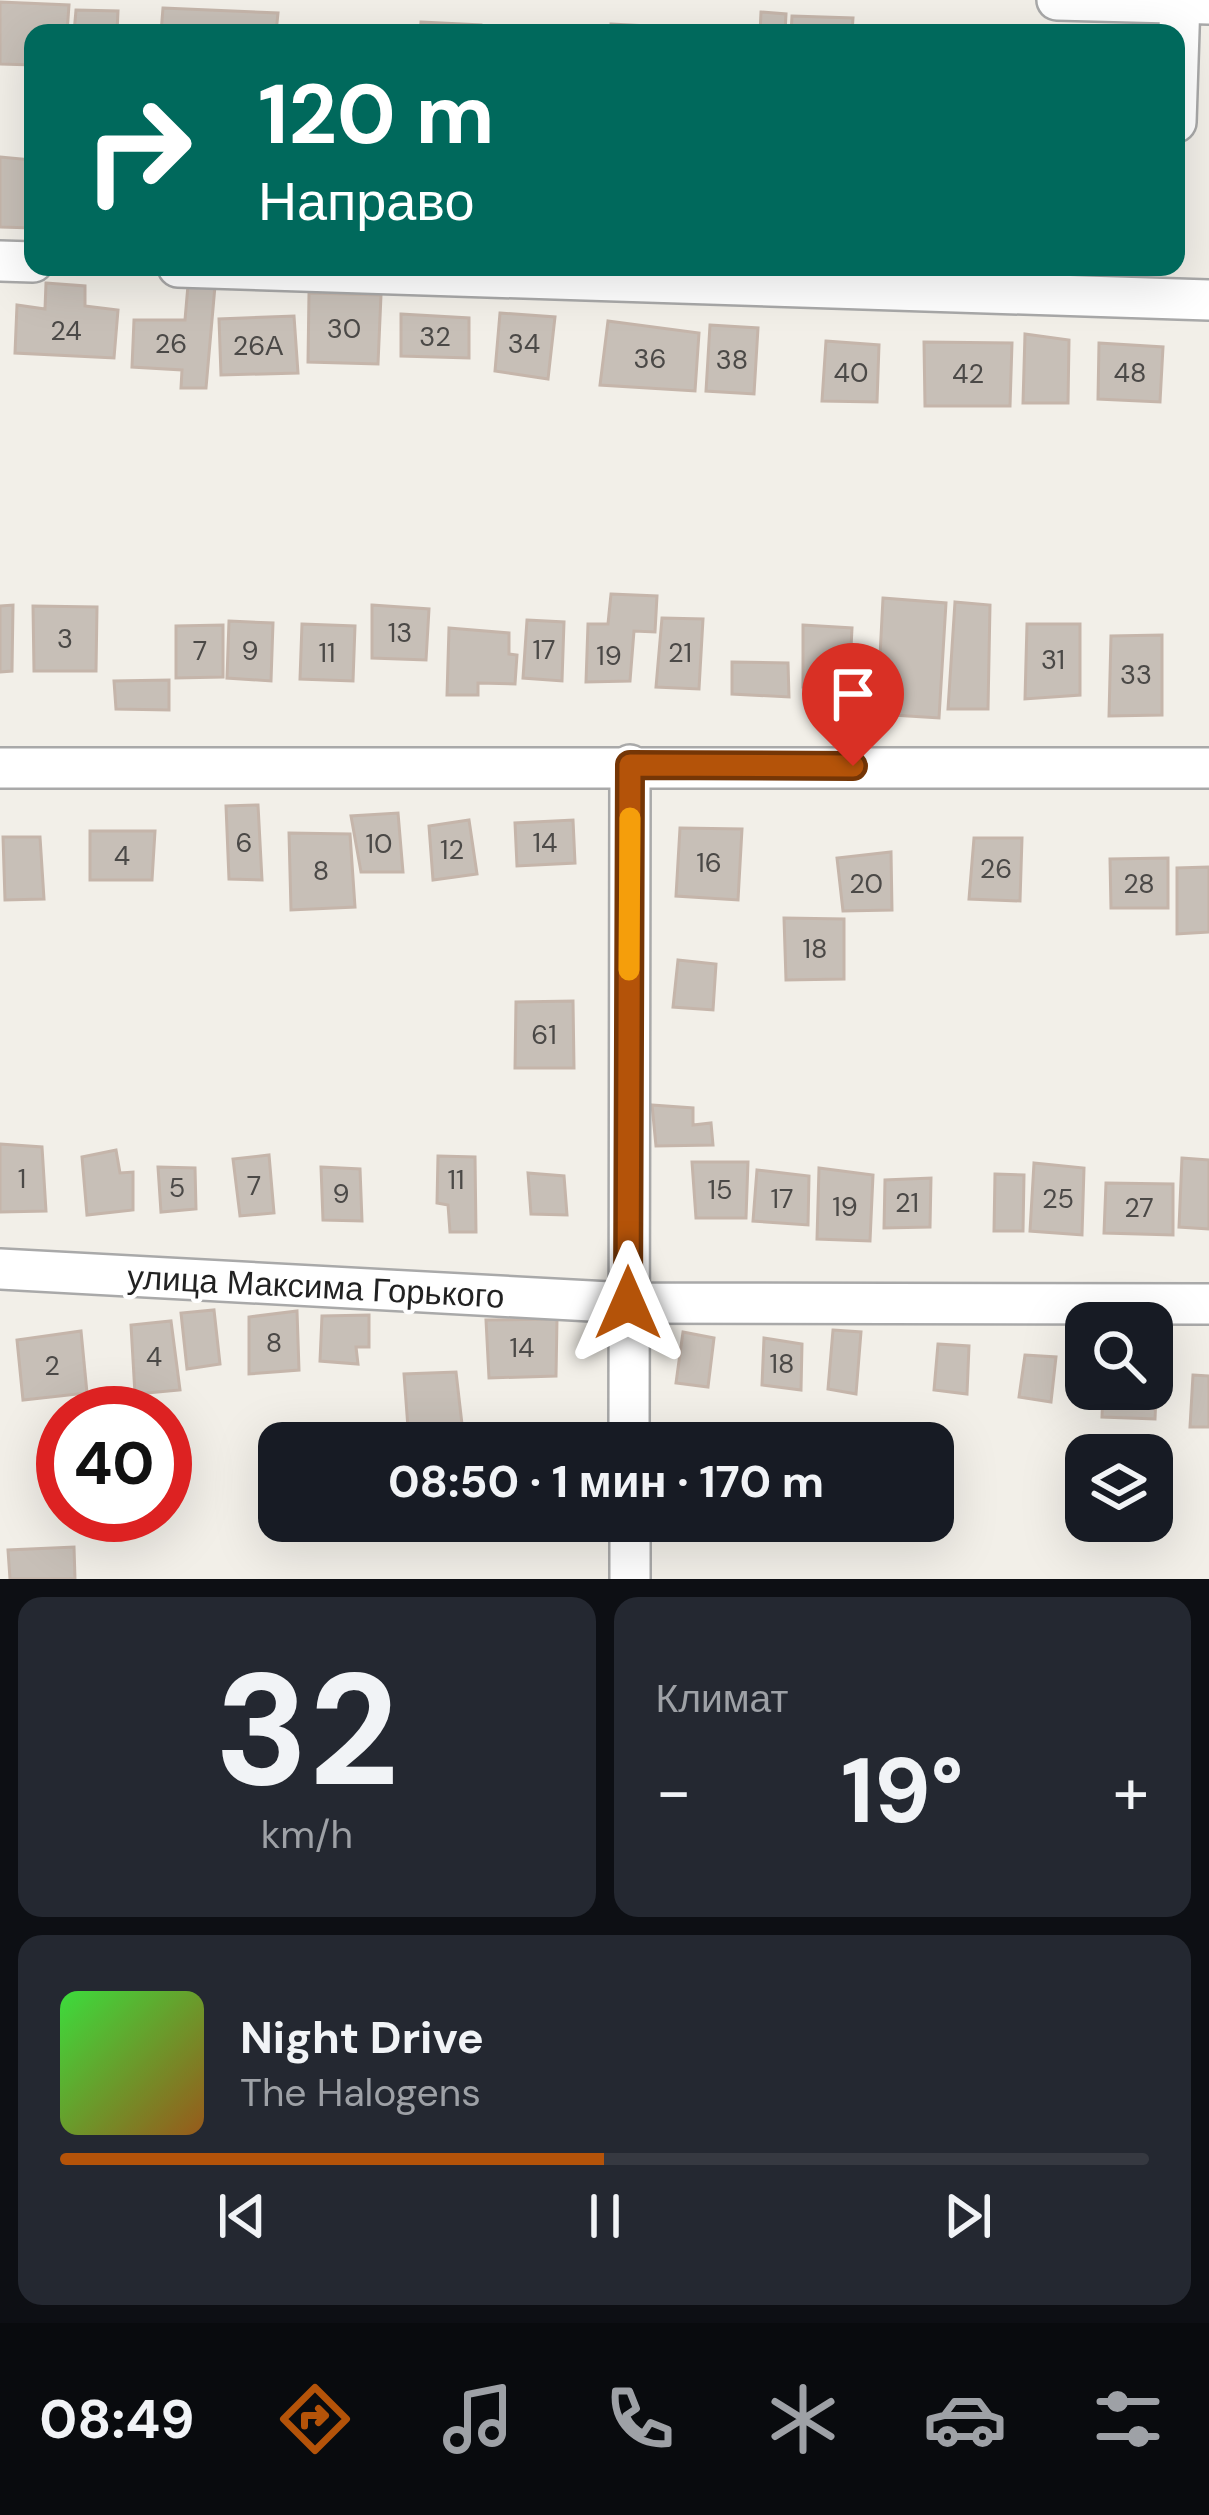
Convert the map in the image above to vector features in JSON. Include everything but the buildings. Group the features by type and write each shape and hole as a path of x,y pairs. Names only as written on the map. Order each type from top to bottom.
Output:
{"street":[{"path":"1057,0 1190,2 1185,45"},
{"path":"609,276 1183,288"},
{"path":"629,1422 630,765"},
{"path":"0,768 1209,767"},
{"name":"улица Максима Горького","path":"0,1269 628,1303 1209,1304"},
{"path":"630,1542 630,1579"}],"slow traffic":[{"path":"629,970 630,818"}],"route":[{"path":"628,1303 630,765 853,766"}]}
